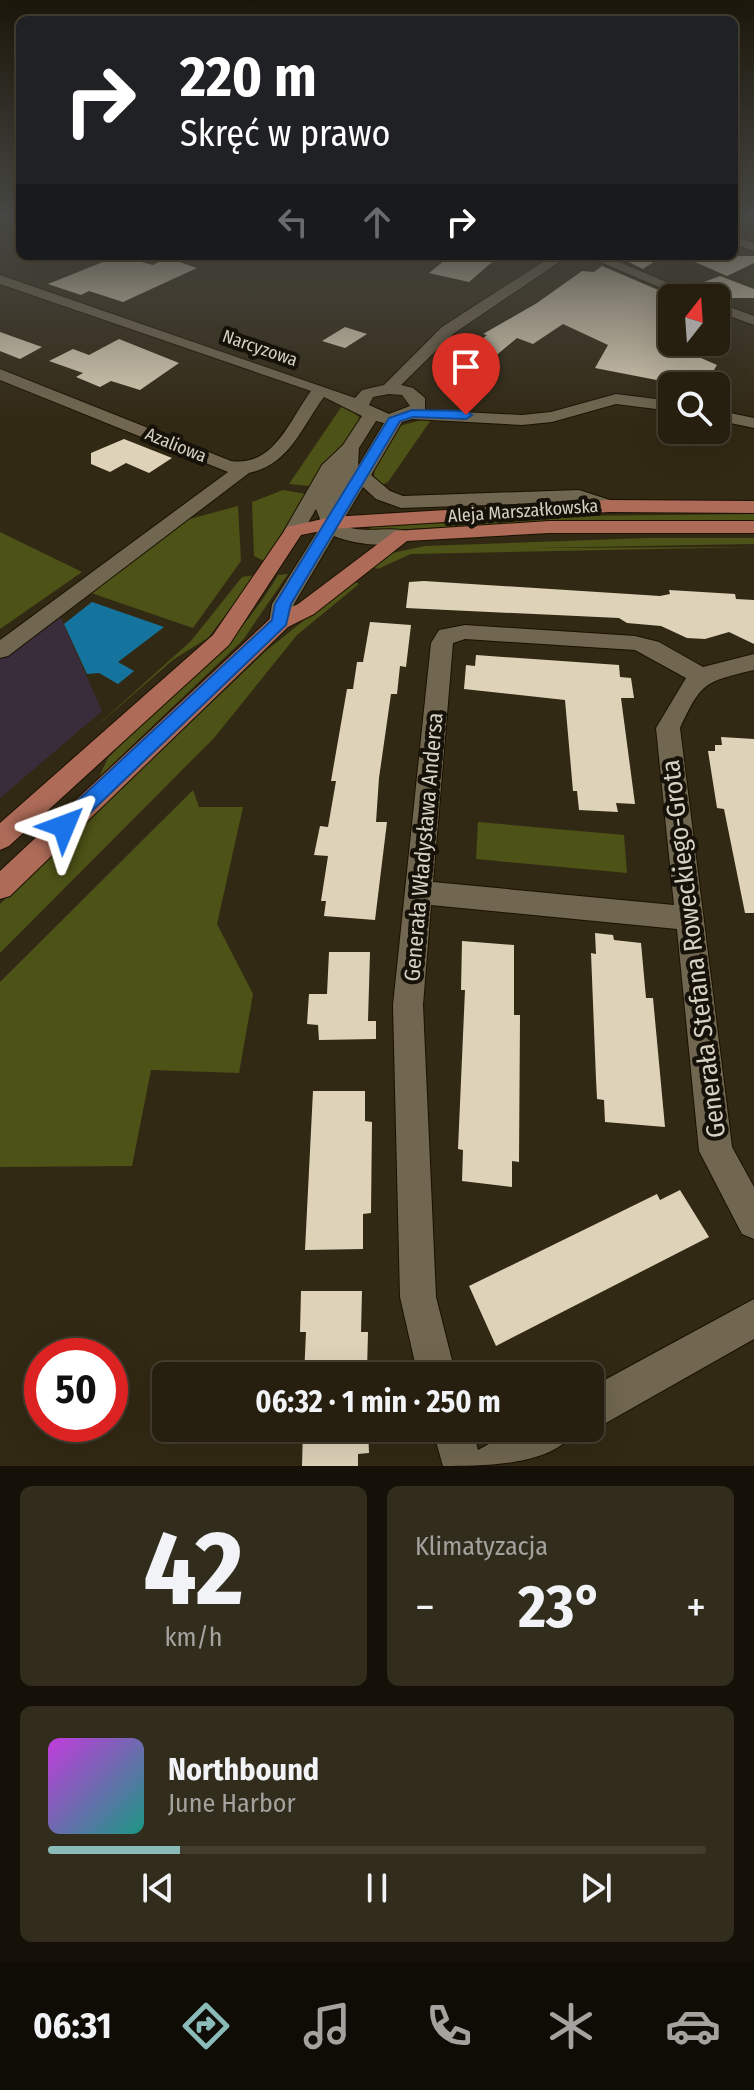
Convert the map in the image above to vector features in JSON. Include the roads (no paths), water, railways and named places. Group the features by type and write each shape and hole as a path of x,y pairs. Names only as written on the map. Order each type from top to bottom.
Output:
{"main road":[{"name":"Aleja Marszałkowska","path":"294,531 331,523 609,506 754,507"},
{"name":"Aleja Marszałkowska","path":"402,535 549,527 754,527"},
{"path":"0,839 221,640 294,531"},
{"path":"0,888 280,622 306,609 402,535"}],"street":[{"name":"Narcyzowa","path":"22,286 367,405 410,407"},
{"path":"402,535 352,537 331,523 325,506 349,467 350,448 367,405 389,389 435,338 457,320 511,286"},
{"path":"730,312 754,321"},
{"path":"280,622 283,604 360,475 410,407 414,364"},
{"name":"Azaliowa","path":"0,374 242,470"},
{"path":"389,389 410,407 466,415 539,419 616,399 658,404"},
{"path":"0,651 242,470 256,469 271,461 323,390"},
{"path":"730,418 754,423"},
{"path":"294,531 331,465 350,448"},
{"path":"360,475 383,495 401,502 579,496 609,506"},
{"name":"Generała Władysława Andersa","path":"434,1362 418,1297 408,1005 442,643 447,635 465,632 635,643 651,647 700,676"},
{"path":"700,676 754,662"},
{"name":"Generała Stefana Roweckiego-Grota","path":"700,676 683,697 668,728 716,1151 754,1222"},
{"path":"419,892 688,918"},
{"path":"604,1402 754,1318"},
{"path":"456,1442 463,1466"},
{"path":"489,1466 532,1442"}],"water":[{"path":"92,602 164,627 118,662 134,671 118,684 99,673 87,674 64,624"}]}
